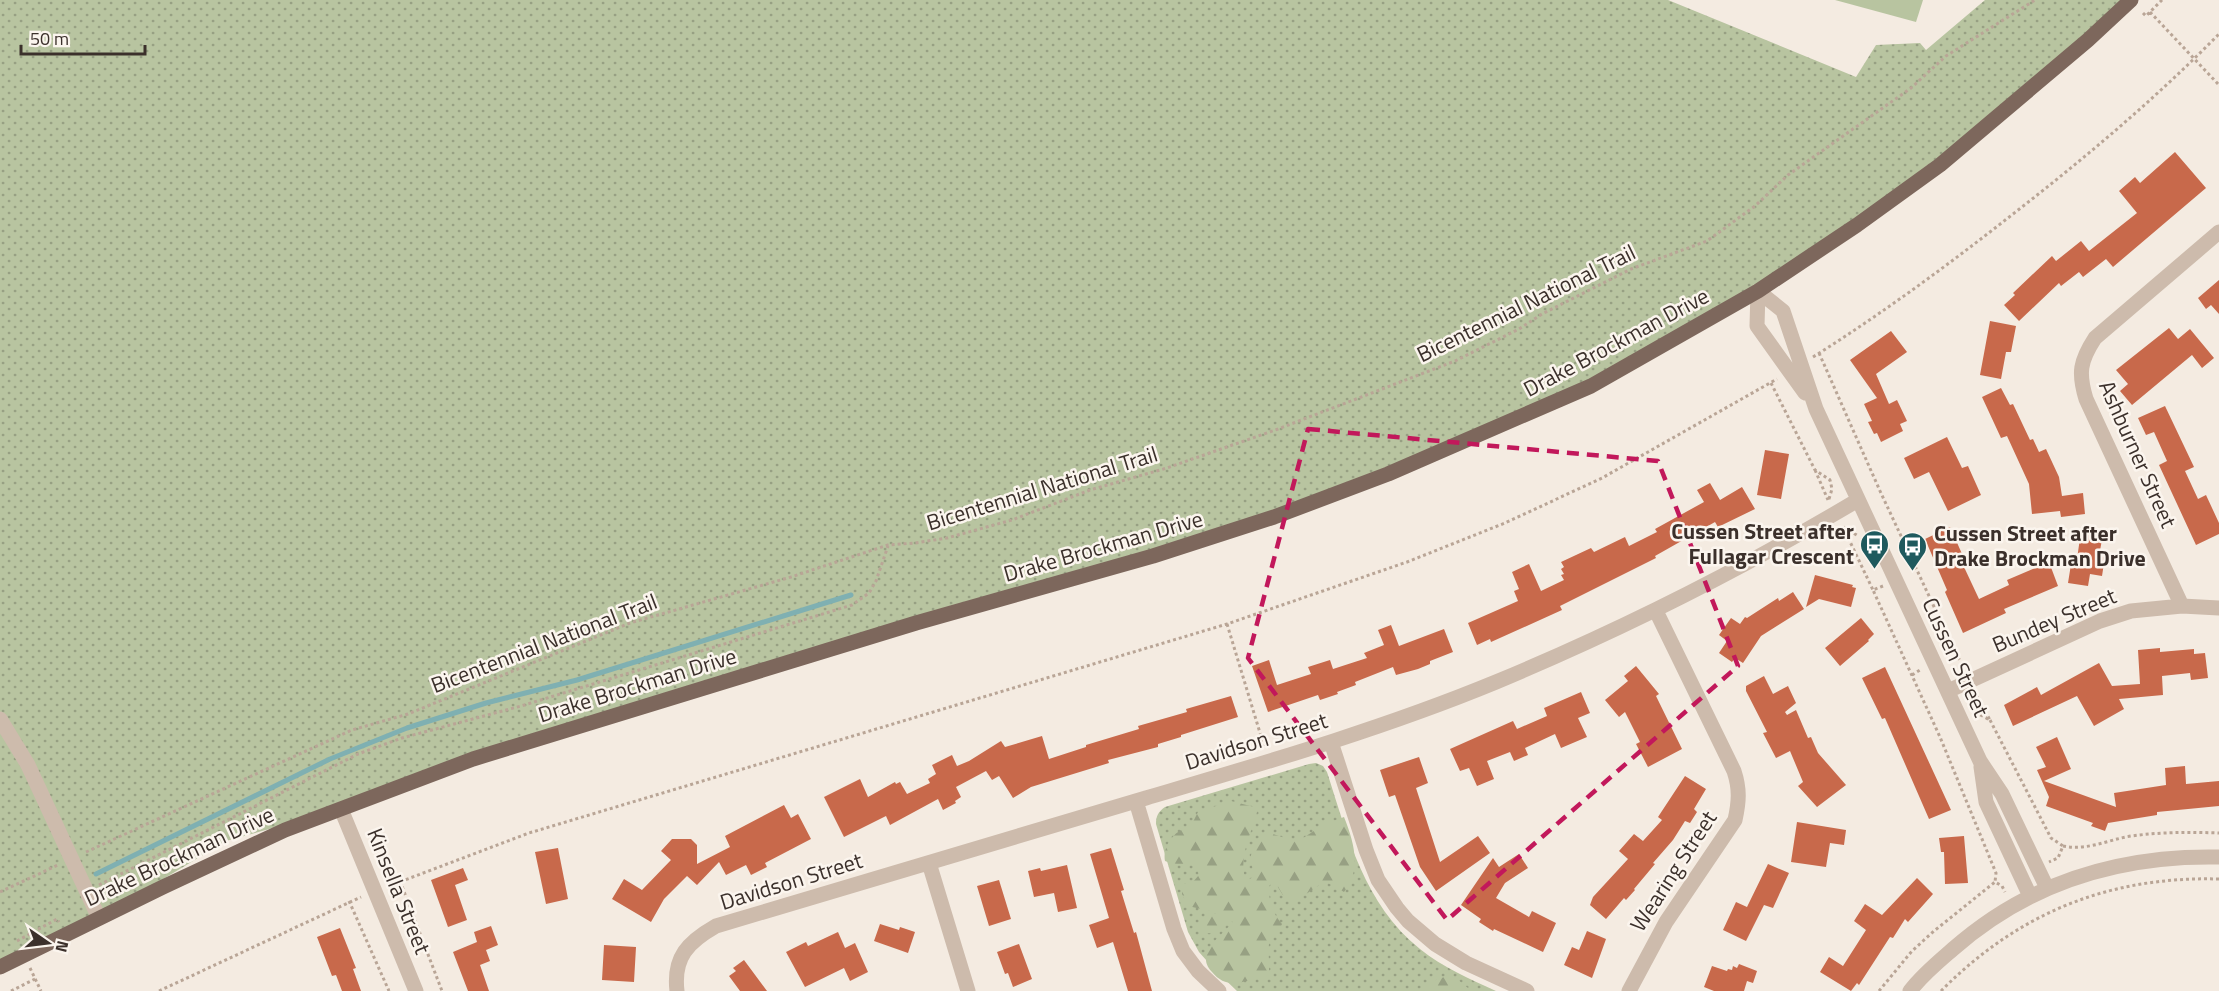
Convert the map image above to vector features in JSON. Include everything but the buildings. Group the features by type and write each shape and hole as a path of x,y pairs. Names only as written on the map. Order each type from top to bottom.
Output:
{"main road":[{"name":"Drake Brockman Drive","path":"0,967 285,830 473,759 916,624 1176,549 1274,517 1388,474 1591,386 1758,291 1857,225 1940,165 2088,40 2131,0"}],"street":[{"name":"Ashburner Street","path":"2182,606 2086,399 2080,371 2085,353 2095,338 2219,232"},
{"name":"Cussen Street","path":"1758,291 1783,310 1816,409 1980,761 2002,794 2047,888"},
{"name":"Cussen Street","path":"1758,291 1757,326 1816,409"},
{"name":"Davidson Street","path":"678,991 676,978 684,951 698,936 716,926 1269,762 1497,682 1656,611 1708,585 1858,500"},
{"name":"Bundey Street","path":"1948,691 2100,621 2132,611 2182,606 2219,608"},
{"name":"Wearing Street","path":"1629,991 1666,922 1735,820 1740,801 1734,771 1656,611"},
{"path":"0,719 28,765 99,918"},
{"path":"1331,742 1366,850 1378,880 1396,908 1435,944 1466,963 1527,991"},
{"name":"Cussen Street","path":"1980,761 1986,802 2030,896"},
{"path":"1136,801 1174,929 1183,951 1198,971 1219,991"},
{"name":"Kinsella Street","path":"341,809 416,991"},
{"path":"1910,991 1971,934 2030,896 2047,888 2086,873 2134,861 2185,856 2219,857"},
{"path":"929,863 968,991"}],"path":[{"name":"Bicentennial National Trail","path":"0,892 352,730 408,714 630,623 802,574 888,545 947,538 1012,520 1090,490 1167,468 1278,429 1455,361 1631,269 1707,241 1755,206 1788,175 1911,88 1946,56 2035,0"},
{"path":"2143,14 2146,16 2162,0"},
{"path":"2150,12 2219,85"},
{"path":"1955,663 1962,666 1880,491 1819,353 1894,304 2019,209 2120,126 2195,59 2219,34"},
{"path":"442,991 400,881 530,833 1227,624 1407,562 1505,523 1602,478 1771,383 1829,501 1832,489 1831,480 1815,470"},
{"path":"1851,543 1858,535 1843,526 1940,737 1996,873 1994,885 1912,951 1879,991"},
{"path":"86,891 358,754 402,738 521,706 645,666 852,605 869,593 876,581 888,545"},
{"path":"1873,590 1895,580"},
{"path":"1227,624 1269,762"},
{"path":"1948,657 1950,641"},
{"path":"1990,720 1975,712 1973,705 1976,695 1990,720 2051,838 2063,846 2077,849 2128,837 2177,831 2219,833"},
{"path":"2058,858 2063,846"},
{"path":"1941,991 1960,971 2000,940 2022,926 2077,900 2120,887 2155,881 2192,878 2219,879"},
{"path":"1995,882 2002,886"},
{"path":"159,991 349,902 389,991"},
{"path":"11,991 35,979"}],"highlighted area":[{"path":"1308,429 1658,461 1738,666 1447,920 1248,658"}],"green space":[{"path":"0,0 1668,0 1856,77 1876,45 1920,43 1926,50 1985,0 2131,0 1857,225 1591,386 1274,517 610,717 341,809 226,841 99,918 0,967"},
{"path":"1835,0 1923,0 1916,22"},
{"path":"1316,763 1323,766 1327,772 1360,868 1385,912 1420,949 1456,972 1496,991 1237,991 1199,952 1188,932 1156,824 1158,814 1165,807"},
{"path":"1231,801 1258,808 1243,862 1246,881 1255,876 1250,859 1255,840 1270,833 1297,842 1323,825 1344,817 1353,846 1355,865 1350,883 1344,892 1325,881 1296,901 1286,900 1274,881 1269,886 1272,906 1282,924 1269,944 1269,970 1264,983 1258,977 1239,983 1222,981 1211,971 1206,962 1209,949 1233,922 1226,920 1211,933 1198,932 1199,926 1207,915 1219,913 1188,906 1182,894 1183,884 1192,883 1199,875 1196,865 1165,861 1166,850 1171,839 1179,831 1190,828 1198,812"},
{"path":"1452,975 1469,991 1422,991 1437,979"}],"waterway":[{"path":"96,874 330,759 407,728 486,703 577,680 851,595"}],"place":[{"name":"Cussen Street after Fullagar Crescent","path":"1875,570"},
{"name":"Cussen Street after Drake Brockman Drive","path":"1913,572"}]}
